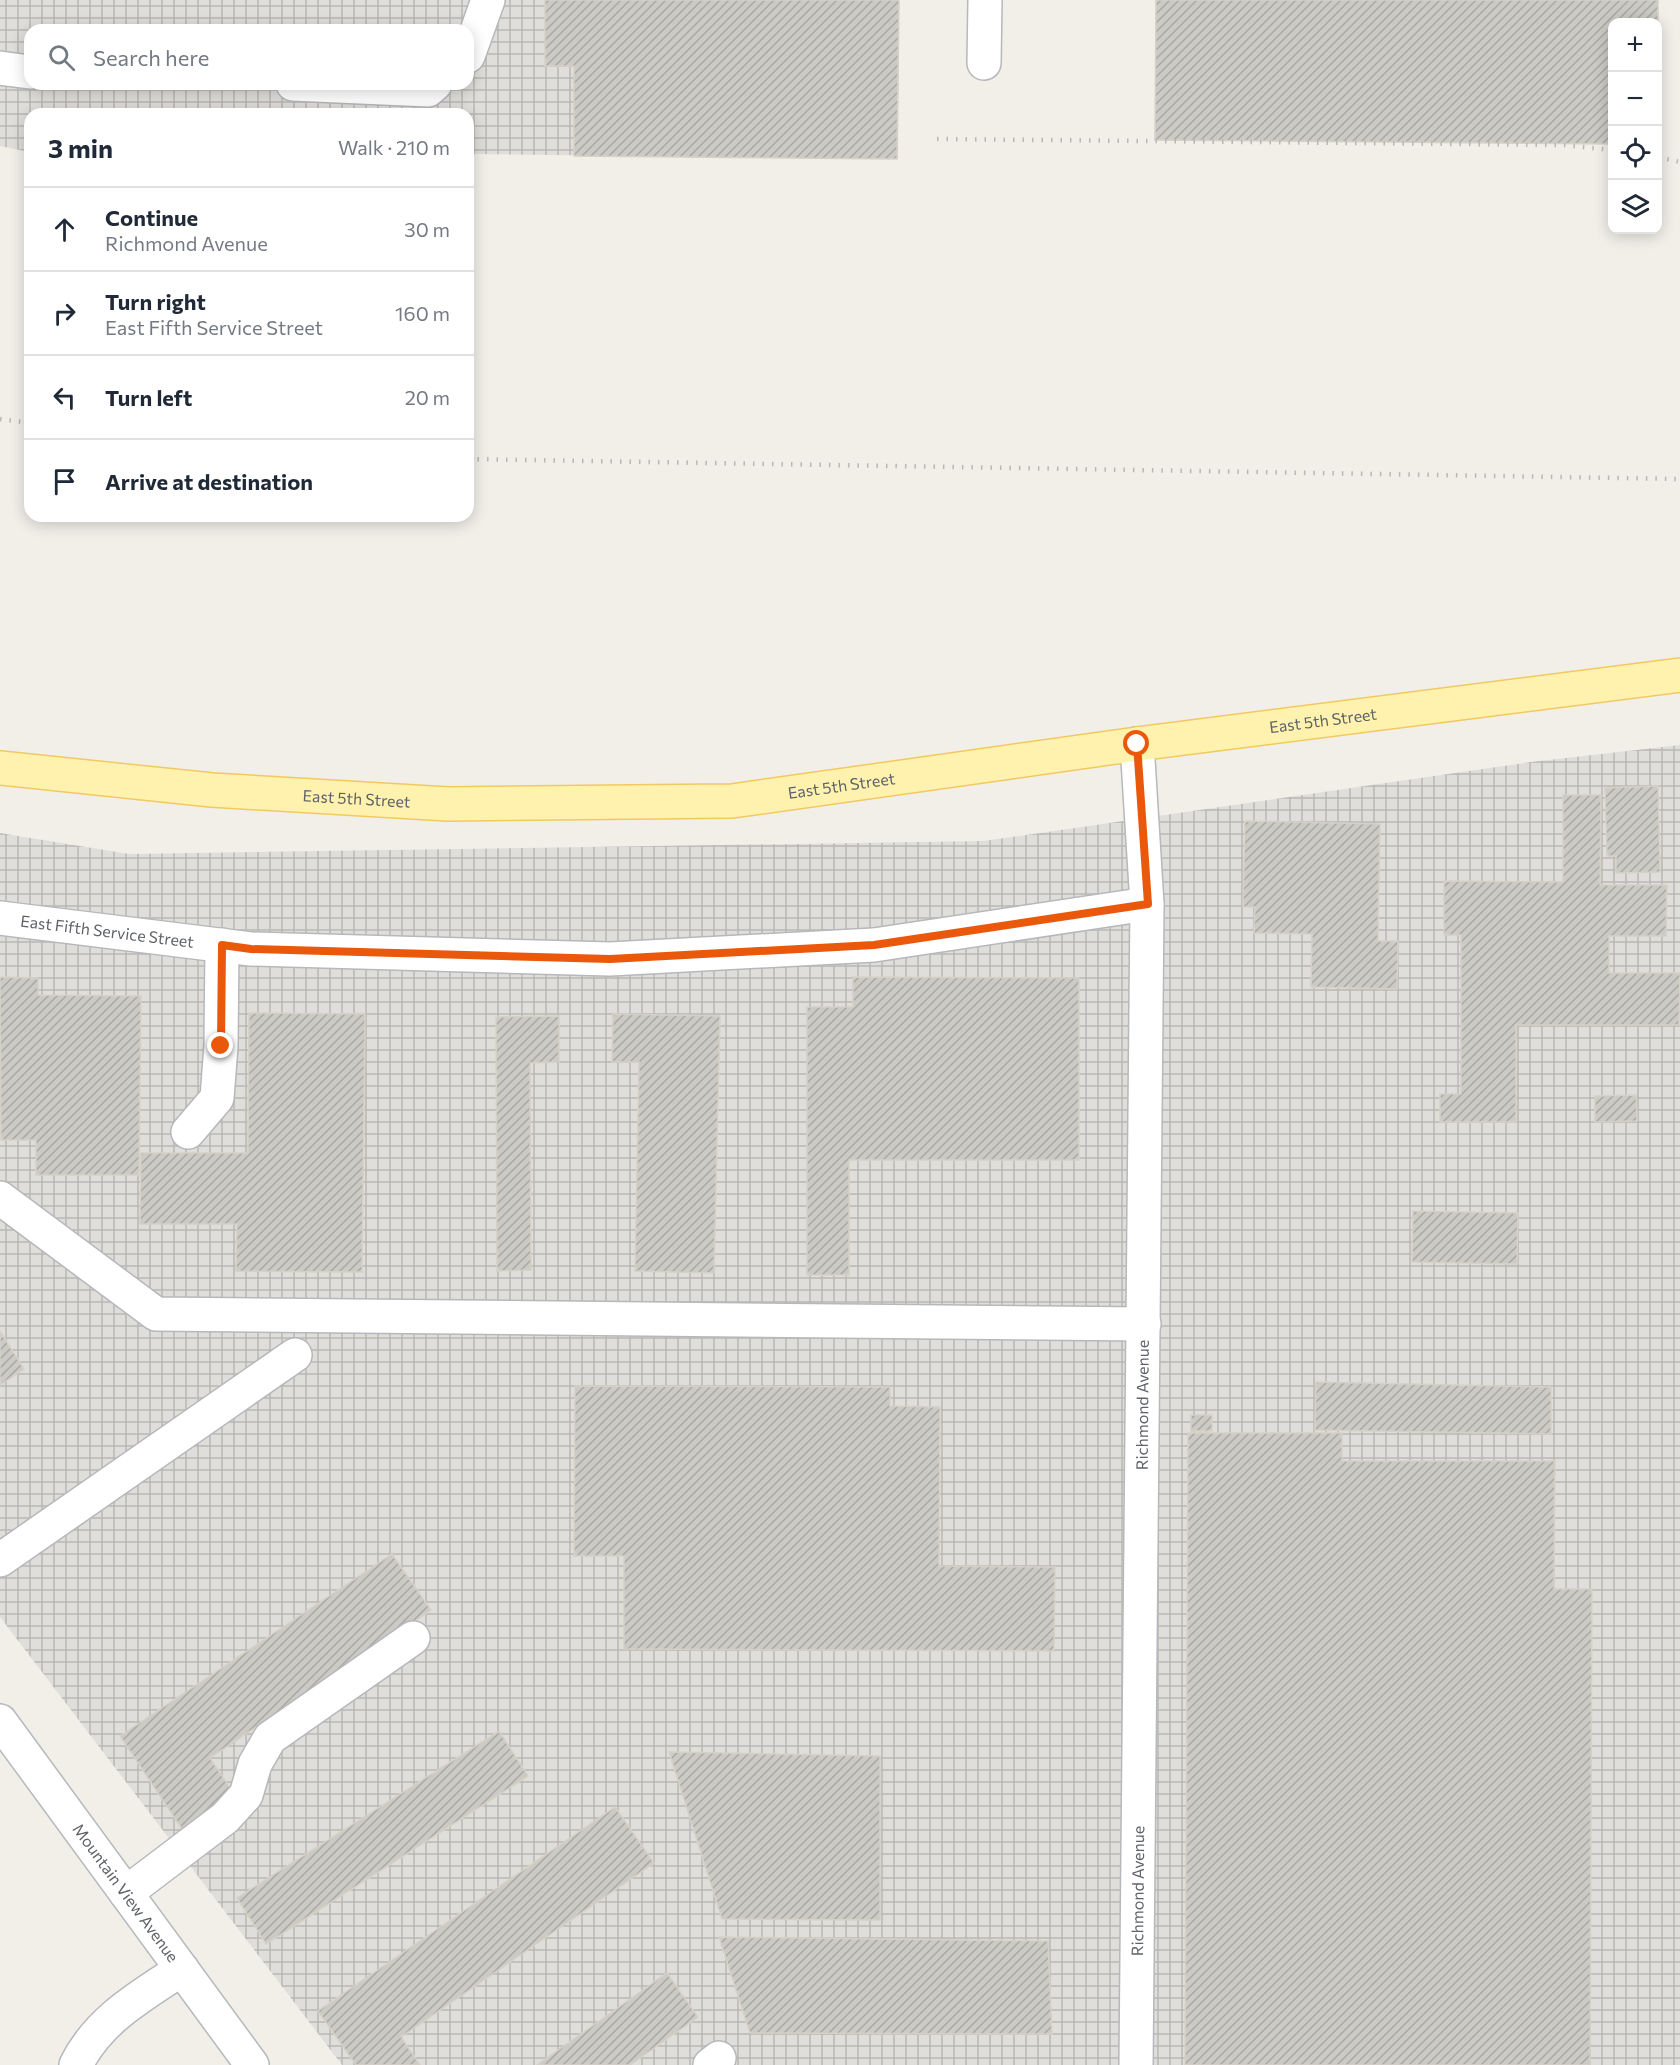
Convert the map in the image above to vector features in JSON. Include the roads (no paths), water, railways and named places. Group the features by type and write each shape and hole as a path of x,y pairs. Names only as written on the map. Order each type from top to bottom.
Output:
{"main road":[{"name":"East 5th Street","path":"0,768 212,790 448,804 732,801 1137,744 1680,675"}],"street":[{"path":"474,39 488,0"},
{"path":"984,63 985,0"},
{"path":"0,68 24,71"},
{"name":"Richmond Avenue","path":"1136,2065 1148,904 1137,744"},
{"name":"East Fifth Service Street","path":"0,918 251,949 610,959 874,945 1148,904"},
{"path":"188,1132 217,1098 221,1046 222,945"},
{"path":"0,1198 156,1314 1144,1324"},
{"path":"0,1560 295,1355"},
{"path":"126,1893 225,1818 246,1795 255,1764 270,1738 413,1638"},
{"name":"Mountain View Avenue","path":"0,1721 252,2065"},
{"path":"76,2065 83,2051 119,2010 182,1970"}],"railway":[{"path":"937,139 1563,145 1608,150"},
{"path":"1662,158 1680,162"},
{"path":"0,419 24,422"},
{"path":"474,459 1680,479"}]}
